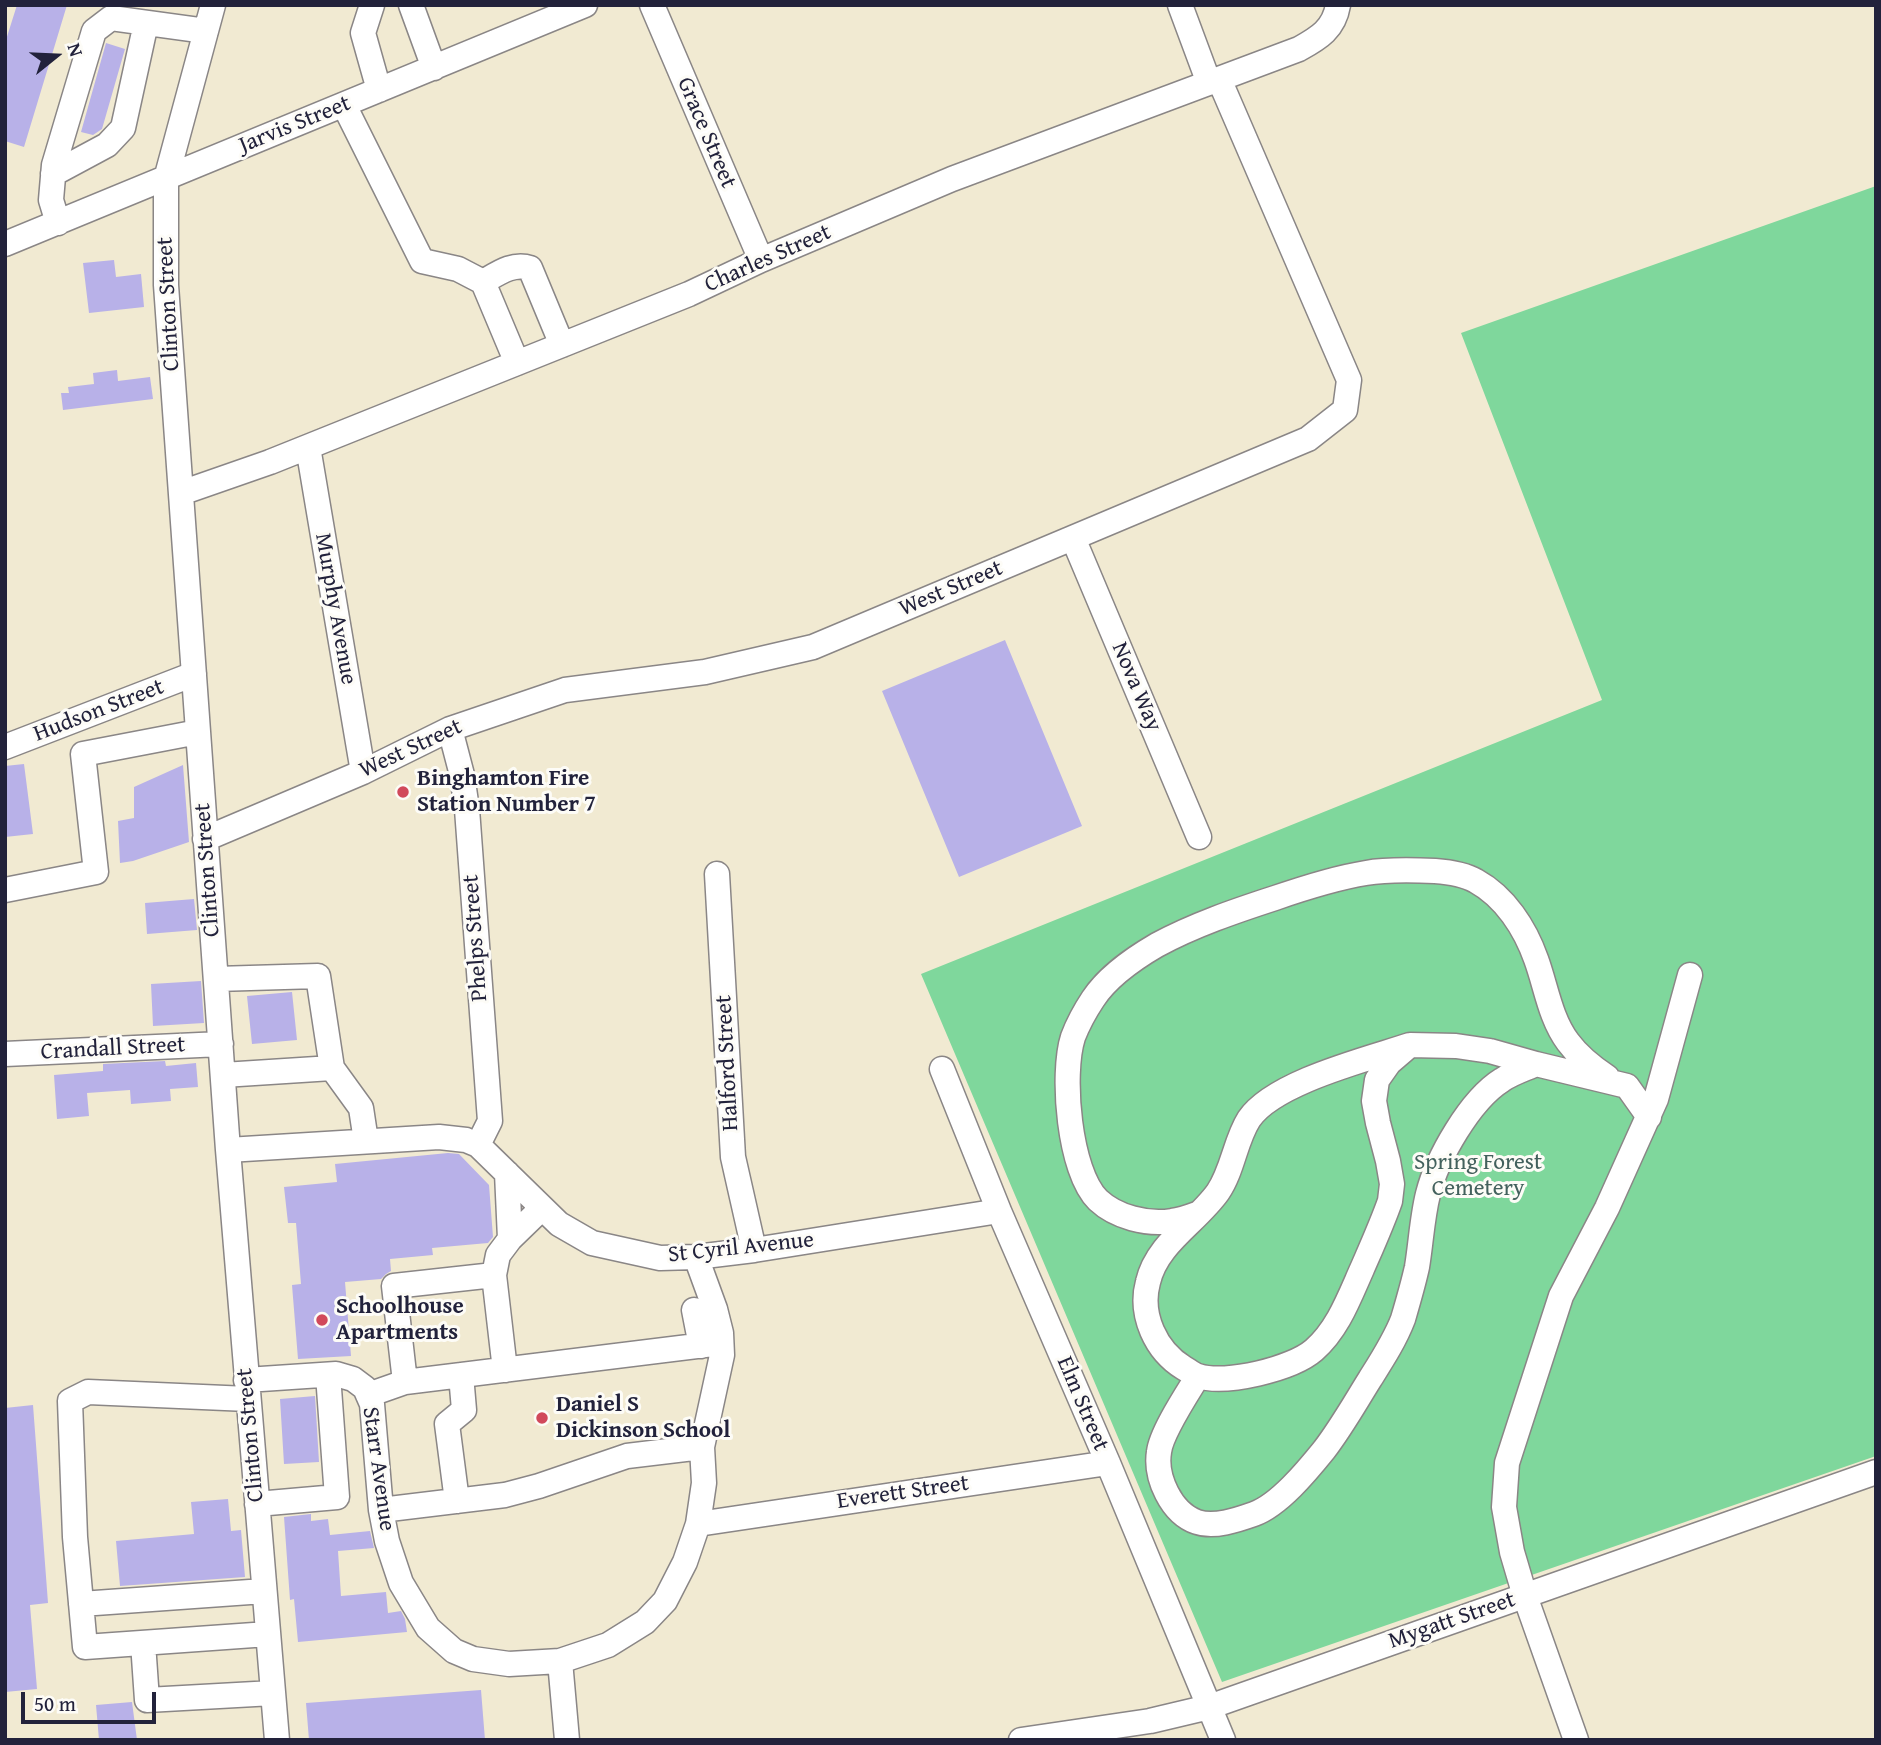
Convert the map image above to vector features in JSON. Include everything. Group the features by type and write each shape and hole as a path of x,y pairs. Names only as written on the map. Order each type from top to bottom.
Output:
{"street":[{"name":"Clinton Street","path":"213,5 166,179 166,285 228,1150 277,1740"},
{"path":"372,5 363,33 379,90"},
{"path":"411,5 434,68"},
{"name":"Jarvis Street","path":"5,244 585,5"},
{"name":"Grace Street","path":"652,5 761,260"},
{"name":"West Street","path":"205,839 363,772 450,729 565,690 705,672 813,647 1308,439 1345,411 1349,380 1180,5"},
{"name":"Charles Street","path":"181,493 308,447 689,294 761,260 952,179 1300,49 1324,35 1333,22 1338,5"},
{"path":"58,223 51,200 54,165 94,31 111,18 206,31"},
{"path":"53,174 107,145 123,128 146,23"},
{"path":"344,105 422,261 458,269 483,282 517,363"},
{"path":"483,282 509,268 523,265 530,268 562,345"},
{"name":"Murphy Avenue","path":"308,447 363,772"},
{"name":"Nova Way","path":"1073,538 1199,837"},
{"name":"Hudson Street","path":"5,747 194,674"},
{"name":"Phelps Street","path":"450,729 462,775 467,809 490,1121 478,1145"},
{"path":"5,890 96,872 83,754 198,732"},
{"path":"1200,1214 1170,1221 1132,1219 1117,1213 1098,1200 1091,1191 1073,1148 1069,1114 1069,1069 1073,1038 1085,1012 1110,979 1133,960 1186,931 1307,887 1367,873 1417,870 1448,872 1473,879 1491,890 1513,914 1524,932 1566,1040 1583,1060 1622,1085 1649,1117"},
{"name":"Halford Street","path":"717,874 733,1157 754,1250"},
{"path":"1576,1740 1525,1596 1513,1552 1504,1507 1507,1462 1562,1296 1607,1208 1656,1099 1690,975"},
{"path":"216,979 318,976 332,1068 361,1108 366,1141"},
{"name":"Crandall Street","path":"5,1054 221,1044"},
{"path":"1410,1045 1389,1063 1377,1080 1374,1101 1392,1184 1390,1201 1343,1312 1331,1331 1313,1351 1283,1368 1248,1376 1198,1376 1177,1364 1161,1349 1151,1330 1145,1305 1147,1283 1155,1263 1167,1246 1219,1191 1245,1126 1264,1104 1319,1076 1410,1045 1456,1046 1490,1051 1622,1085 1664,1073"},
{"path":"1198,1376 1164,1435 1159,1450 1158,1466 1163,1485 1181,1513 1198,1522 1234,1521 1260,1512 1304,1475 1329,1444 1394,1340 1414,1279 1427,1196 1435,1170 1464,1120 1482,1097 1503,1080 1536,1065"},
{"path":"223,1075 332,1068"},
{"name":"Elm Street","path":"942,1069 999,1211 1108,1463 1223,1740"},
{"path":"228,1150 439,1137 466,1140 478,1145"},
{"name":"St Cyril Avenue","path":"478,1145 559,1224 592,1243 660,1258 754,1250 999,1211"},
{"path":"507,1173 510,1239"},
{"path":"505,1370 494,1275 498,1255 510,1239 542,1208"},
{"name":"Starr Avenue","path":"81,1604 75,1537 70,1401 88,1392 247,1390 336,1374 353,1379 365,1388 372,1404 387,1541 401,1583 428,1628 454,1651 473,1659 509,1664 560,1661 608,1645 645,1622 665,1601 685,1562 698,1524 704,1483 702,1447 722,1354 711,1345 721,1334 696,1257"},
{"path":"405,1382 394,1286 494,1275"},
{"path":"368,1395 405,1382 711,1345 694,1310"},
{"path":"257,1504 337,1497 328,1375"},
{"path":"457,1501 447,1424 464,1410 461,1375"},
{"path":"382,1510 505,1495 627,1456 702,1447"},
{"name":"Everett Street","path":"698,1524 1108,1463"},
{"name":"Mygatt Street","path":"1021,1740 1151,1730 1209,1707 1876,1472"},
{"path":"264,1591 81,1604 85,1647 268,1634"},
{"path":"143,1643 147,1700 273,1693"},
{"path":"560,1661 567,1740"}],"green space":[{"name":"Spring Forest Cemetery","path":"1876,186 1876,1456 1222,1682 921,974 1602,700 1461,333"}],"building":[{"path":"17,5 67,5 24,147 5,141 5,43"},
{"path":"106,43 125,49 102,129 93,135 81,132"},
{"path":"114,260 116,277 141,274 144,307 89,313 83,263"},
{"path":"117,370 118,381 150,377 153,399 63,410 61,393 69,393 68,387 94,384 93,373"},
{"path":"1005,640 1082,826 959,877 882,691"},
{"path":"24,764 33,834 5,837 5,766"},
{"path":"183,765 189,842 120,863 118,821 134,818 134,787"},
{"path":"194,899 197,930 147,934 145,903"},
{"path":"201,981 204,1023 153,1026 151,984"},
{"path":"292,992 297,1040 252,1044 247,996"},
{"path":"165,1061 166,1066 196,1063 198,1087 170,1089 171,1101 131,1104 130,1090 87,1093 89,1116 57,1119 54,1075 103,1071 103,1064"},
{"path":"459,1154 489,1185 493,1237 488,1243 432,1248 433,1255 390,1259 391,1271 381,1279 345,1282 351,1356 298,1359 292,1285 301,1284 296,1223 288,1223 284,1187 337,1182 335,1164"},
{"path":"315,1396 319,1462 284,1464 280,1399"},
{"path":"33,1405 48,1603 30,1605 37,1689 5,1692 5,1408"},
{"path":"228,1499 231,1531 241,1530 245,1577 120,1586 116,1541 194,1534 191,1502"},
{"path":"311,1514 311,1521 328,1519 330,1535 370,1531 374,1548 338,1551 341,1596 386,1592 388,1613 401,1611 407,1632 298,1642 294,1599 290,1600 284,1517"},
{"path":"481,1690 485,1740 309,1740 306,1703"},
{"path":"132,1702 137,1740 99,1740 96,1705"}],"place":[{"name":"Binghamton Fire Station Number 7","path":"403,792"},
{"name":"Schoolhouse Apartments","path":"322,1320"},
{"name":"Daniel S Dickinson School","path":"542,1418"}]}
